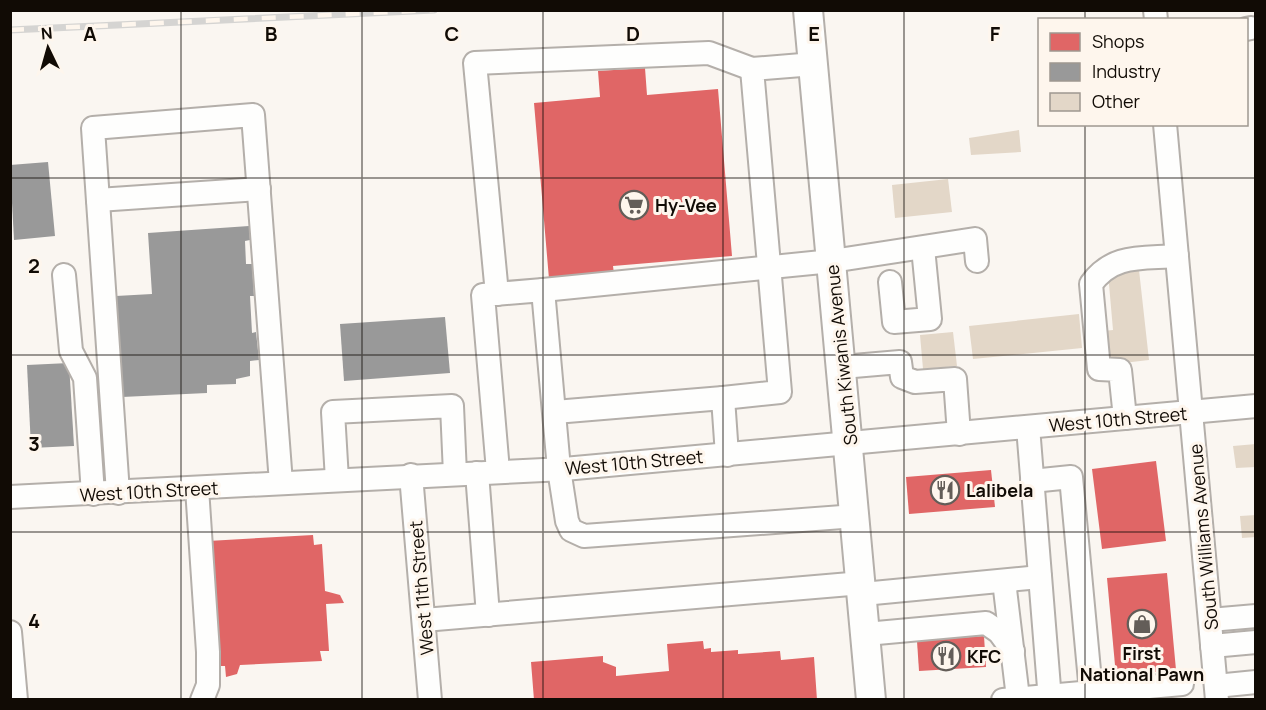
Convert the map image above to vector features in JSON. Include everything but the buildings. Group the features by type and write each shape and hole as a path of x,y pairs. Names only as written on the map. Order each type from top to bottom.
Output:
{"main road":[{"name":"South Kiwanis Avenue","path":"808,10 850,444 871,699"}],"street":[{"path":"497,294 475,63 709,53 752,69 814,64"},
{"path":"555,412 780,392 767,267 752,69"},
{"path":"118,493 93,128 254,115 281,483"},
{"name":"South Williams Avenue","path":"1165,126 1216,693"},
{"path":"98,200 260,189"},
{"path":"488,615 477,472 483,295 832,261 975,239 977,261"},
{"path":"890,282 894,322 930,318 923,248"},
{"path":"1125,418 1120,370 1099,369 1091,284 1107,266 1118,261 1177,256"},
{"path":"10,511 28,505 89,494 85,378 71,351 64,275"},
{"path":"543,290 559,469 567,520 571,530 584,537 856,516"},
{"path":"842,367 900,362 902,377 915,382 955,379 959,434"},
{"path":"723,398 727,455"},
{"path":"337,480 333,412 452,406 477,472"},
{"name":"West 10th Street","path":"10,497 559,469 1256,406"},
{"path":"1028,427 1049,698"},
{"name":"West 11th Street","path":"411,475 430,699"},
{"path":"1032,481 1071,477 1091,692"},
{"path":"197,488 208,652 208,685 202,699"},
{"path":"424,620 1040,577"},
{"path":"1004,580 1013,651 1011,699 1049,698 1182,684"},
{"path":"1210,620 1256,616"},
{"path":"866,634 986,623 999,632 1013,651"},
{"path":"10,632 16,699"},
{"path":"1212,646 1256,642"},
{"path":"1216,693 1252,688"}],"railway":[{"path":"10,30 434,10"}],"place":[{"name":"Hy-Vee","path":"634,205"},
{"name":"Lalibela","path":"945,490"},
{"name":"First National Pawn","path":"1142,624"},
{"name":"KFC","path":"946,656"}]}
